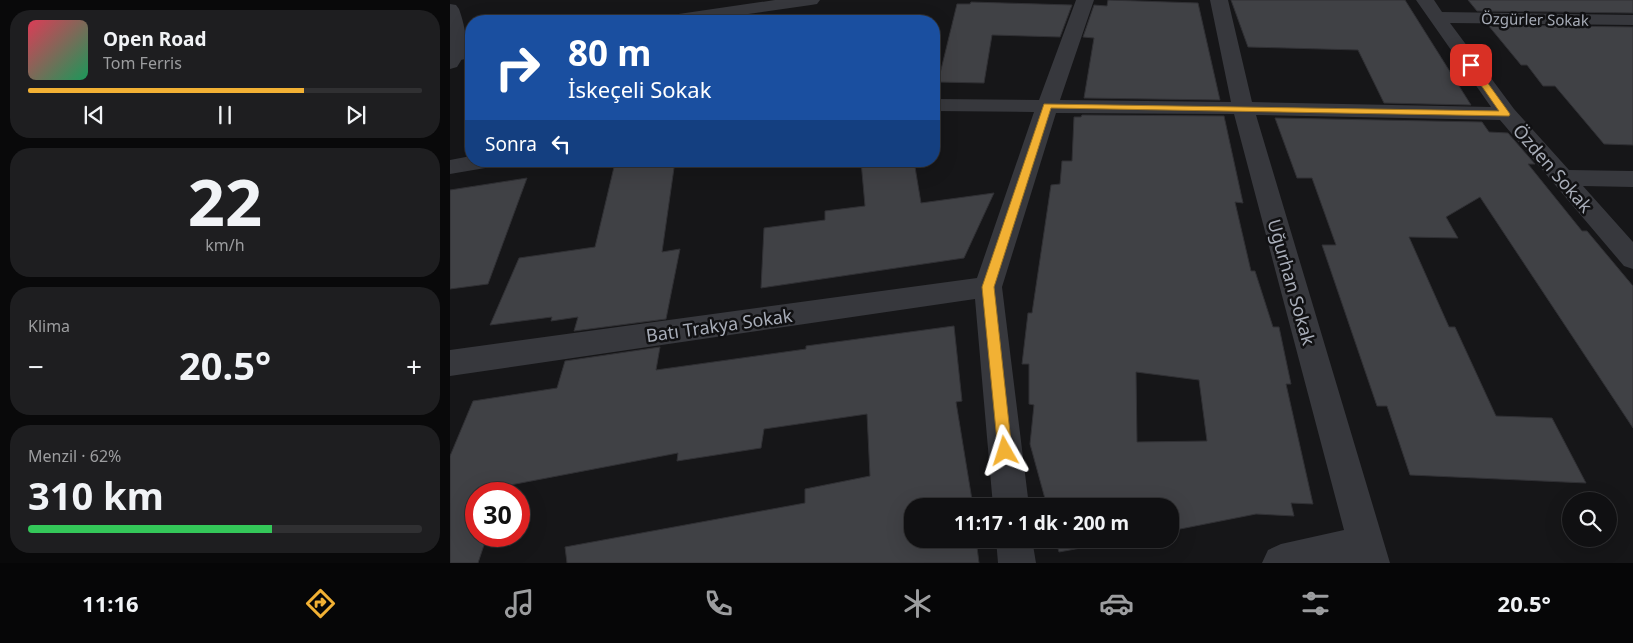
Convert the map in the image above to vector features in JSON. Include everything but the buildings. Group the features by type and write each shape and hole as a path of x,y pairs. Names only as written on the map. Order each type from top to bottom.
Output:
{"street":[{"path":"707,15 811,0"},
{"path":"1010,498 988,287 1047,106 1085,0"},
{"name":"Uğurhan Sokak","path":"1219,0 1243,108 1368,553"},
{"name":"Özgürler Sokak","path":"1431,8 1633,20"},
{"name":"Özden Sokak","path":"1431,8 1506,114 1633,259"},
{"path":"450,9 459,57"},
{"path":"940,105 1243,108 1506,114"},
{"path":"450,167 465,165"},
{"path":"1561,178 1633,179"},
{"name":"Batı Trakya Sokak","path":"450,362 988,287"},
{"path":"1015,548 1016,563"},
{"path":"1281,563 1368,553"}],"route":[{"path":"1005,451 988,287 1047,106 1506,114 1471,65"}]}
